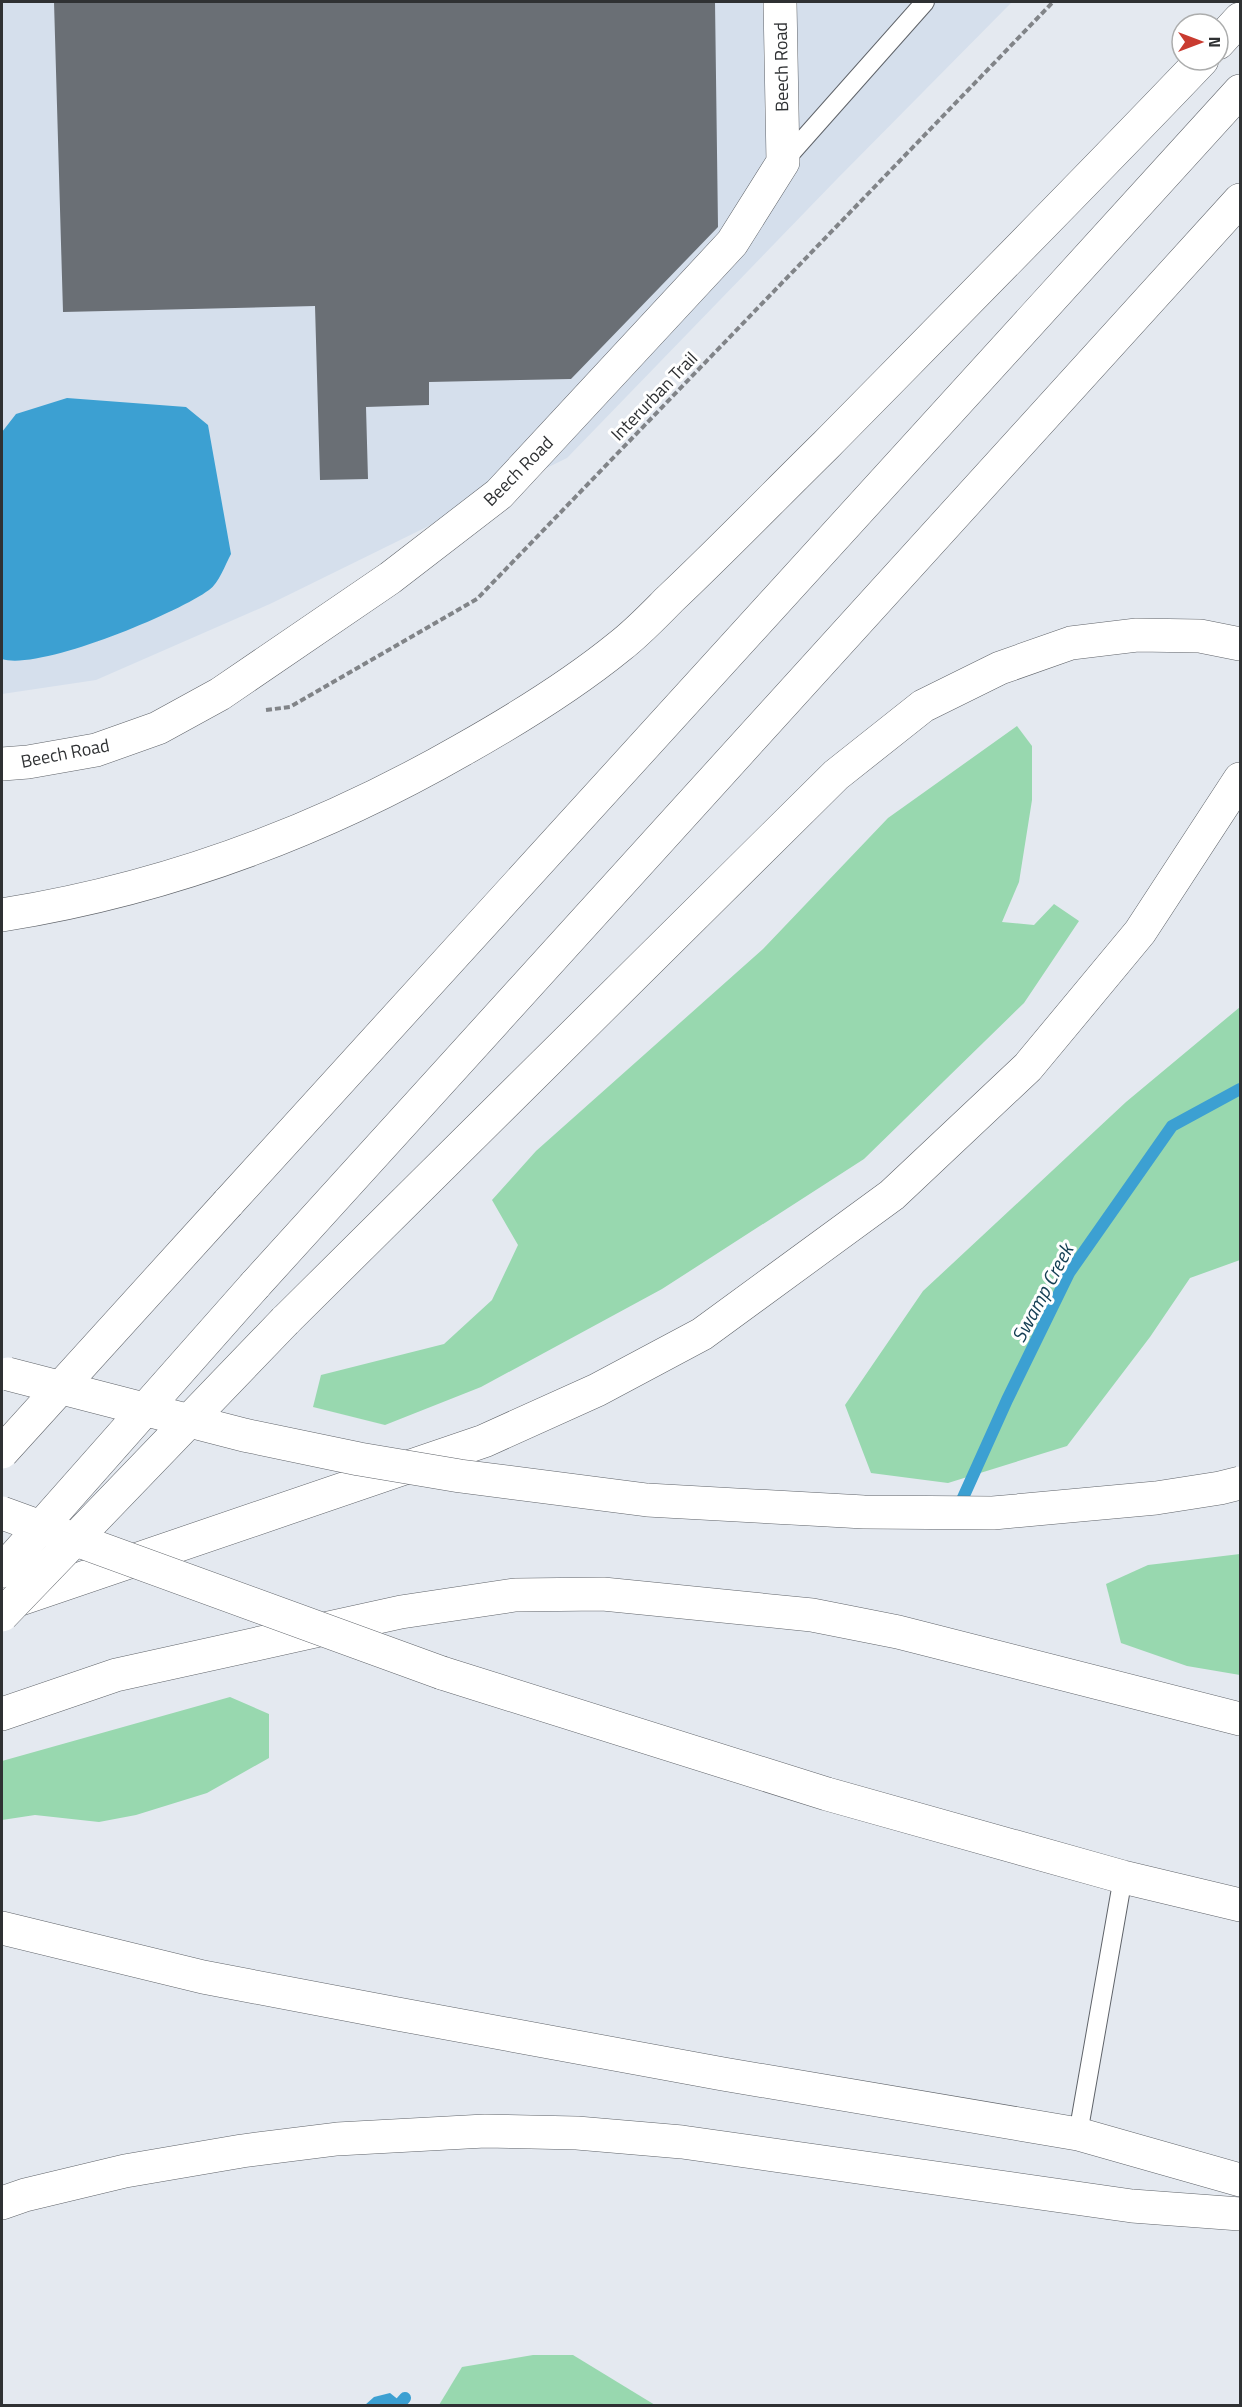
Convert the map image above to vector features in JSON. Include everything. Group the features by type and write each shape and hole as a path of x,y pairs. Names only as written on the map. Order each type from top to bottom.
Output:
{"main road":[{"name":"Beech Road","path":"2,764 28,762 96,750 158,728 220,694 390,578 498,494 732,243 783,162 780,2"},
{"path":"2,915 135,887 238,856 328,819 413,778 527,713 621,646 692,578 1047,223 1191,72"},
{"path":"2,1452 1240,91"},
{"path":"2,1570 255,1285 1240,200"},
{"path":"2,1615 285,1320 836,775 923,706 999,668 1071,643 1137,635 1200,636 1240,644"},
{"path":"2,1605 484,1441 597,1390 702,1334 892,1195 1028,1067 1140,932 1240,779"},
{"path":"5,1372 244,1435 359,1459 460,1476 647,1500 864,1512 993,1513 1156,1498 1240,1483"},
{"path":"2,1513 442,1673 828,1794 1123,1877 1240,1905"},
{"path":"2,1714 116,1675 400,1612 515,1595 603,1594 812,1615 898,1632 1240,1719"},
{"path":"2,1928 203,1977 370,2009 735,2076 1078,2134 1240,2180"},
{"path":"2,2203 25,2194 125,2170 242,2151 338,2139 486,2131 577,2133 681,2142 1132,2206 1240,2214"}],"lane":[{"path":"783,162 925,2"},
{"path":"1078,2134 1123,1877"}],"path":[{"name":"Interurban Trail","path":"220,694 249,712 290,707 477,599 1053,2"}],"shaded area":[{"path":"2,2 1012,2 567,458 272,603 96,680 2,694"}],"green space":[{"path":"1017,726 1032,746 1032,800 1019,882 1002,922 1034,925 1054,904 1079,921 1024,1003 864,1159 662,1289 481,1387 385,1425 313,1407 321,1375 444,1344 492,1300 518,1245 492,1200 536,1151 763,949 888,818"},
{"path":"1240,1007 1240,1260 1190,1278 1150,1337 1067,1446 948,1483 871,1473 845,1405 923,1291 1126,1102"},
{"path":"1240,1554 1240,1675 1187,1666 1121,1643 1106,1584 1148,1565"},
{"path":"230,1697 269,1714 269,1758 207,1793 136,1815 99,1822 35,1815 2,1820 2,1761"},
{"path":"533,2355 573,2355 655,2405 439,2405 462,2367"}],"water":[{"path":"67,398 186,407 208,425 231,554 213,587 168,613 75,649 45,657 20,660 2,659 2,432 16,414"},
{"path":"390,2393 405,2405 365,2405 374,2397"}],"building":[{"path":"54,2 715,2 718,227 571,379 429,382 429,405 366,407 368,479 320,480 315,306 63,312"}],"waterway":[{"name":"Swamp Creek","path":"957,1511 1007,1400 1069,1273 1172,1126 1240,1089"},
{"name":"Swamp Creek","path":"398,2406 405,2398"}]}
